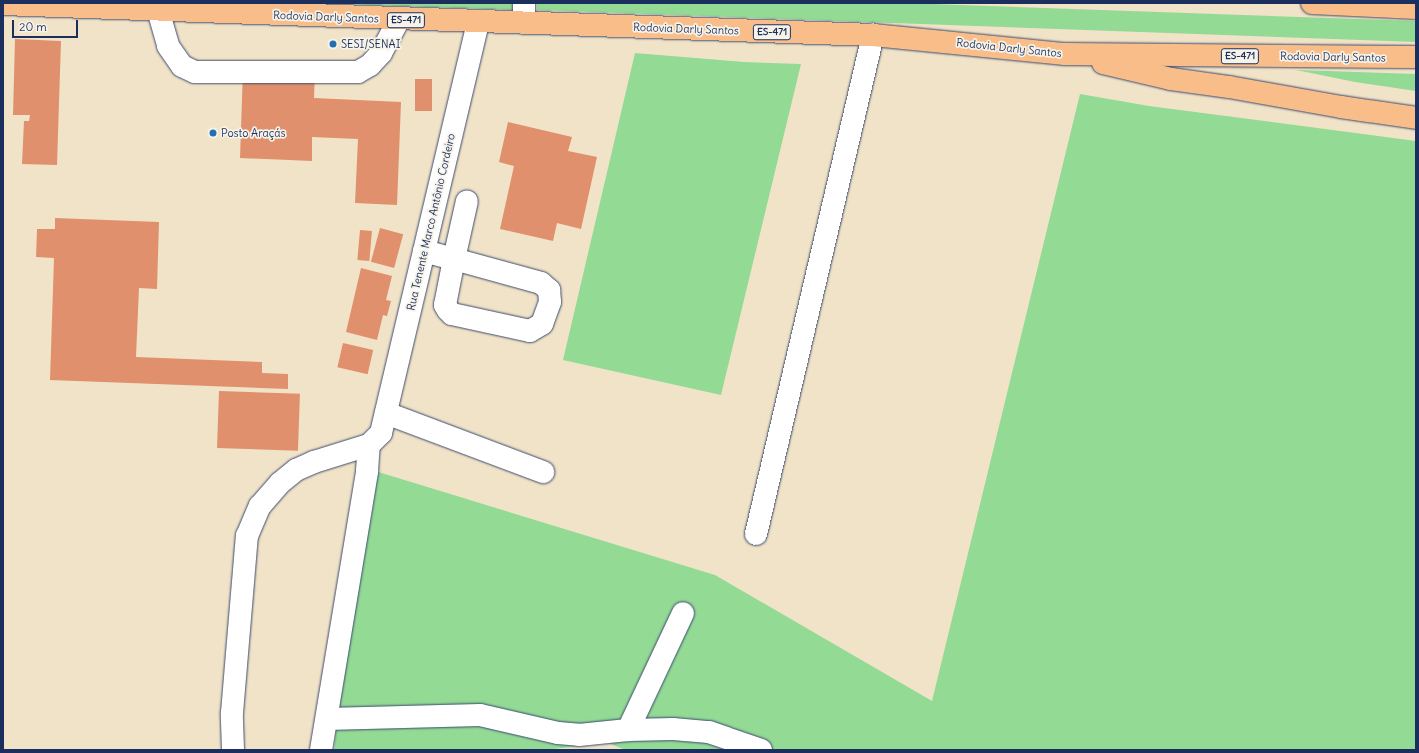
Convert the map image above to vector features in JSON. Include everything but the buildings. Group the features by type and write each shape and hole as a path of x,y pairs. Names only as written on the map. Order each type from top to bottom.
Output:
{"main road":[{"path":"1312,3 1416,8"},
{"name":"Rodovia Darly Santos","path":"3,4 478,22 524,13 873,35 1065,54 1416,58"},
{"path":"1065,54 1171,80 1229,87 1341,107 1416,118"}],"lane":[{"path":"158,10 168,46 182,66 195,72 358,72 370,65 381,53 399,19"},
{"name":"Rua Tenente Marco Antônio Cordeiro","path":"369,445 381,433 478,22"},
{"path":"756,534 873,35"},
{"path":"424,251 454,259 541,283 549,290 550,302 542,324 530,331 452,314 445,305 454,259 467,200"},
{"path":"385,417 543,472"},
{"path":"233,750 232,713 241,590 247,536 260,506 280,484 296,470 314,462 369,445 367,471 321,750"},
{"path":"628,730 683,614"},
{"path":"327,719 480,715 558,733 572,734 628,730 673,729 709,732 761,750"}],"green space":[{"path":"309,3 515,3 514,10"},
{"path":"537,3 903,3 1416,21 1416,42 537,10"},
{"path":"635,53 744,62 801,64 721,395 563,360"},
{"path":"1296,70 1416,74 1416,91 1355,82"},
{"path":"1080,94 1149,106 1416,141 1416,750 626,750 608,743 544,750 334,750 362,467 715,575 932,701"}],"place":[{"name":"SESI/SENAI","path":"333,44"},
{"name":"Posto Araçás","path":"213,133"}]}
